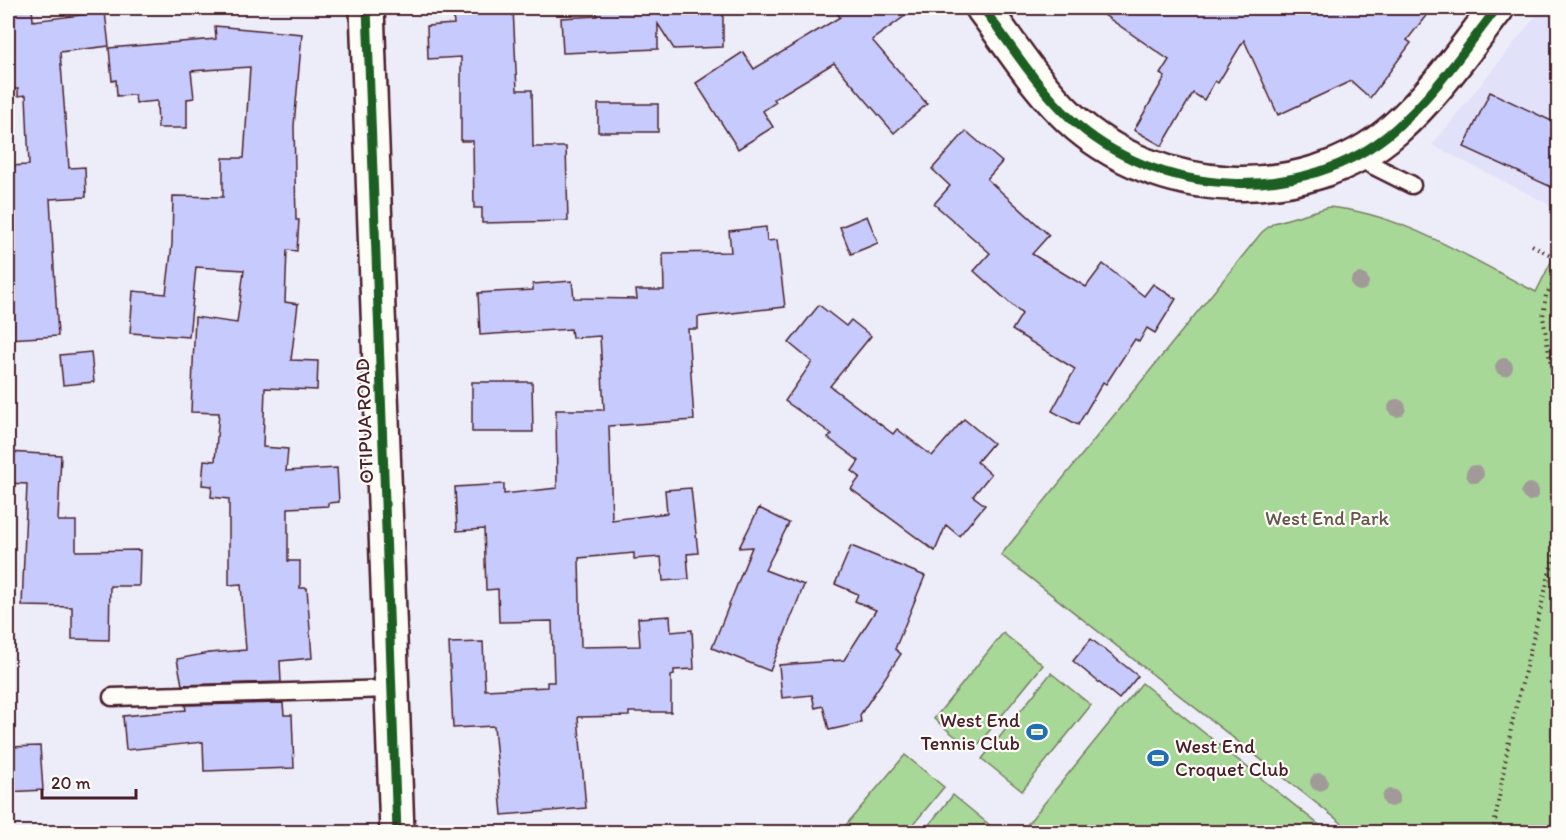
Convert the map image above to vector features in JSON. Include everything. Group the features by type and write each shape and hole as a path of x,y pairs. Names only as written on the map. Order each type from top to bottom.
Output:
{"street":[{"name":"OTIPUA ROAD","path":"367,8 397,832"},
{"path":"983,8 1040,85 1071,118 1098,140 1133,161 1177,176 1218,183 1260,184 1301,176 1354,156 1394,131 1419,106 1497,8"}],"lane":[{"path":"1354,156 1412,185"},
{"path":"112,697 392,689"}],"path":[{"path":"1532,245 1558,259"},
{"path":"1558,275 1546,295 1543,318 1558,409"},
{"path":"1492,832 1512,723 1558,540"}],"shaded area":[{"path":"1542,8 1558,8 1558,209 1432,145"}],"green space":[{"name":"West End Park","path":"1329,207 1357,211 1410,228 1536,292 1558,248 1558,832 1353,832 1001,555 1262,232 1274,223"},
{"path":"1003,633 1043,665 973,751 934,719"},
{"name":"West End Tennis Club","path":"1051,673 1091,705 1022,791 982,759"},
{"name":"West End Croquet Club","path":"1142,683 1328,832 1021,832"},
{"path":"905,755 944,787 907,832 840,832"},
{"path":"953,795 992,827 987,832 923,832"}],"building":[{"path":"8,8 32,8 33,21 105,12 109,46 60,52 69,168 85,167 86,197 50,199 58,336 8,339 8,166 29,165 26,95 18,96 18,89 8,89"},
{"path":"478,8 513,8 517,90 532,90 533,147 566,147 568,221 482,223 482,208 474,208 473,141 461,141 461,57 428,59 427,26 454,24 453,16 478,14"},
{"path":"596,8 723,8 723,47 674,49 658,24 658,49 563,53 561,18 597,16"},
{"path":"833,8 916,8 872,40 927,104 894,133 834,63 774,99 776,102 763,111 773,127 738,149 696,83 743,52 754,69 840,17"},
{"path":"1094,8 1432,8 1407,40 1411,43 1370,98 1351,81 1278,115 1244,40 1218,83 1215,81 1204,100 1193,93 1162,146 1134,130 1165,77 1160,74 1169,60"},
{"path":"215,26 302,34 294,126 296,220 299,220 297,251 287,250 285,302 298,304 291,360 318,361 317,390 265,388 263,447 288,449 286,471 337,468 339,502 328,503 328,506 288,508 288,561 300,561 300,588 307,588 312,658 280,661 281,682 182,685 177,659 209,653 246,650 241,584 229,585 229,499 211,497 212,486 202,485 204,460 215,461 219,413 191,412 195,317 237,323 244,270 196,267 189,337 130,333 133,291 166,294 172,244 173,196 223,197 223,158 244,158 250,67 191,71 194,98 187,99 187,128 158,128 157,101 136,103 135,95 117,96 116,80 112,81 109,48 216,39"},
{"path":"1490,92 1558,124 1558,190 1464,147"},
{"path":"598,104 658,104 658,132 598,132"},
{"path":"966,131 1002,162 987,179 1049,235 1032,254 1086,287 1103,264 1144,296 1153,284 1176,299 1155,333 1147,328 1139,342 1135,339 1106,384 1103,382 1078,425 1052,411 1075,369 1012,330 1022,314 974,271 990,253 934,204 950,186 932,169"},
{"path":"867,216 878,243 851,254 840,227"},
{"path":"766,227 767,241 777,240 785,307 698,317 698,329 688,329 694,420 609,426 612,520 667,513 665,490 691,488 698,553 687,554 689,579 663,581 661,557 634,559 634,553 579,558 581,647 640,646 638,618 670,616 671,632 692,630 694,669 674,670 674,675 671,676 671,712 629,712 629,716 578,717 586,808 502,815 494,726 453,728 449,643 483,642 485,690 547,687 547,682 554,682 552,621 499,622 498,589 486,590 484,529 457,531 455,487 504,484 504,494 557,488 556,410 604,410 600,336 572,338 571,329 480,335 478,293 533,290 533,284 572,281 574,298 637,299 636,290 664,290 663,253 731,252 729,231"},
{"path":"819,305 846,326 851,320 871,336 830,386 893,434 897,429 932,456 964,419 993,443 977,462 991,474 973,496 985,505 959,536 946,525 935,551 851,489 860,477 852,471 859,461 828,438 832,434 785,401 812,362 789,343"},
{"path":"91,352 94,382 63,385 60,355"},
{"path":"472,382 532,382 533,432 472,432"},
{"path":"8,452 61,455 58,521 76,521 76,551 140,550 139,586 110,586 109,640 72,639 72,607 22,606 27,484 8,483"},
{"path":"759,508 789,523 765,570 804,585 770,671 712,648 752,547 739,548"},
{"path":"851,546 925,576 895,649 901,654 860,715 861,723 829,730 823,706 815,708 812,695 782,698 779,665 844,660 876,610 855,601 858,594 835,584"},
{"path":"1091,639 1138,676 1119,699 1073,661"},
{"path":"283,703 284,715 292,715 294,768 204,771 203,742 126,750 123,716 186,710 185,705"},
{"path":"40,746 43,790 8,792 8,747"}],"cycle path":[{"path":"367,8 397,832"},
{"path":"983,8 1035,79 1058,106 1105,145 1144,165 1186,177 1231,183 1275,181 1318,172 1359,154 1395,129 1410,115 1449,71 1497,8"}],"place":[{"name":"West End Tennis Club","path":"1037,732"},
{"name":"West End Croquet Club","path":"1158,758"}]}
